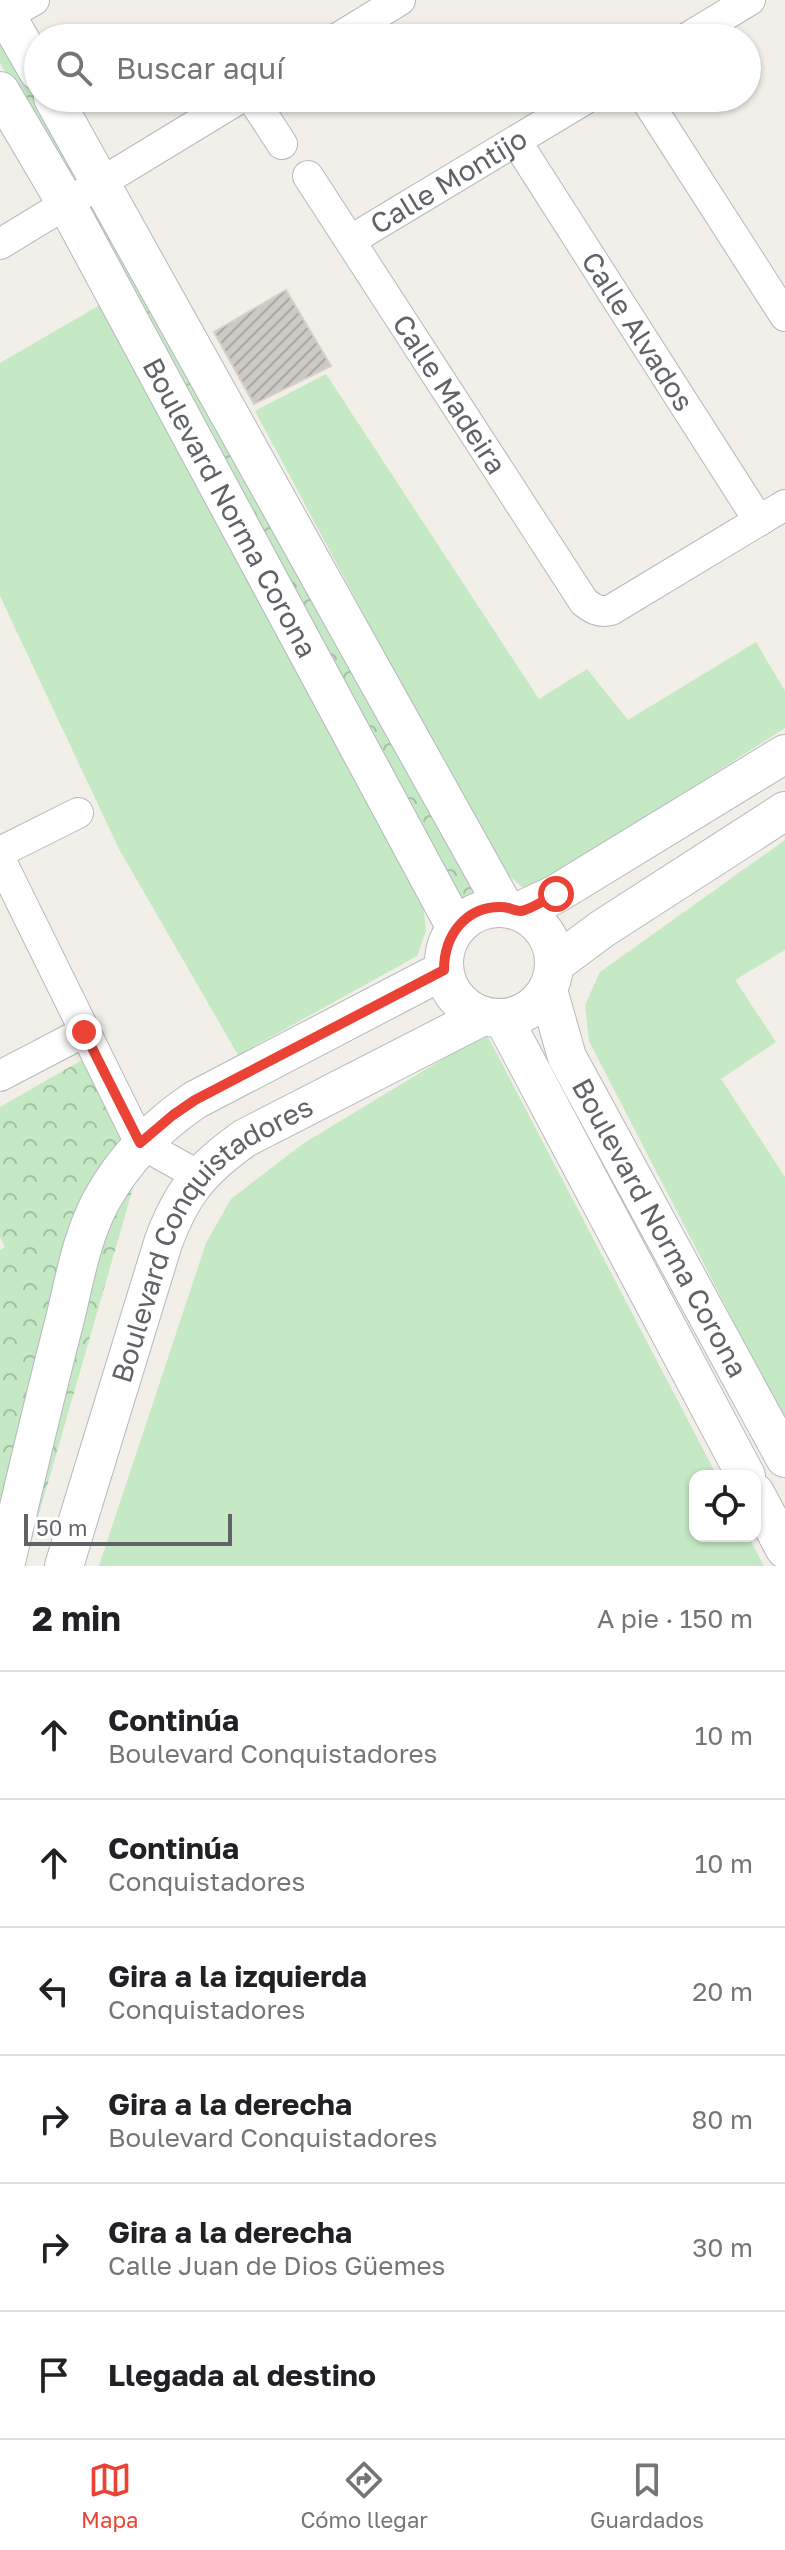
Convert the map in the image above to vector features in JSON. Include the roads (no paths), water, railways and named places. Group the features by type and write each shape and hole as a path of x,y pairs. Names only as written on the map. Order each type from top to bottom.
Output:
{"street":[{"path":"361,24 400,0"},
{"path":"710,24 750,0"},
{"path":"13,7 24,35"},
{"name":"Boulevard Norma Corona","path":"0,91 66,203 456,928"},
{"name":"Boulevard Norma Corona","path":"61,112 512,909"},
{"path":"0,244 217,112"},
{"path":"261,112 282,144"},
{"name":"Calle Montijo","path":"351,240 564,112"},
{"path":"654,112 785,316"},
{"name":"Calle Alvados","path":"516,141 759,521"},
{"name":"Calle Madeira","path":"308,176 584,602 592,609 602,612 611,610 759,521"},
{"path":"759,521 785,505"},
{"path":"785,754 556,894 512,909 486,908 469,916 456,928 444,955 448,985 469,1009 493,1017 529,1010 551,977 602,929 785,811"},
{"path":"0,852 78,813"},
{"path":"0,859 140,1143 199,1176"},
{"path":"512,909 534,920 546,932 553,948 551,977"},
{"path":"5,1566 31,1450 86,1239 100,1202 140,1143 195,1100 444,970"},
{"name":"Boulevard Norma Corona","path":"551,977 567,1057 785,1458"},
{"name":"Boulevard Norma Corona","path":"493,1017 743,1470"},
{"name":"Boulevard Conquistadores","path":"64,1566 163,1243 175,1211 199,1176 215,1159 245,1138 493,1017"},
{"path":"0,1076 84,1032"},
{"path":"761,1504 785,1549"}]}
